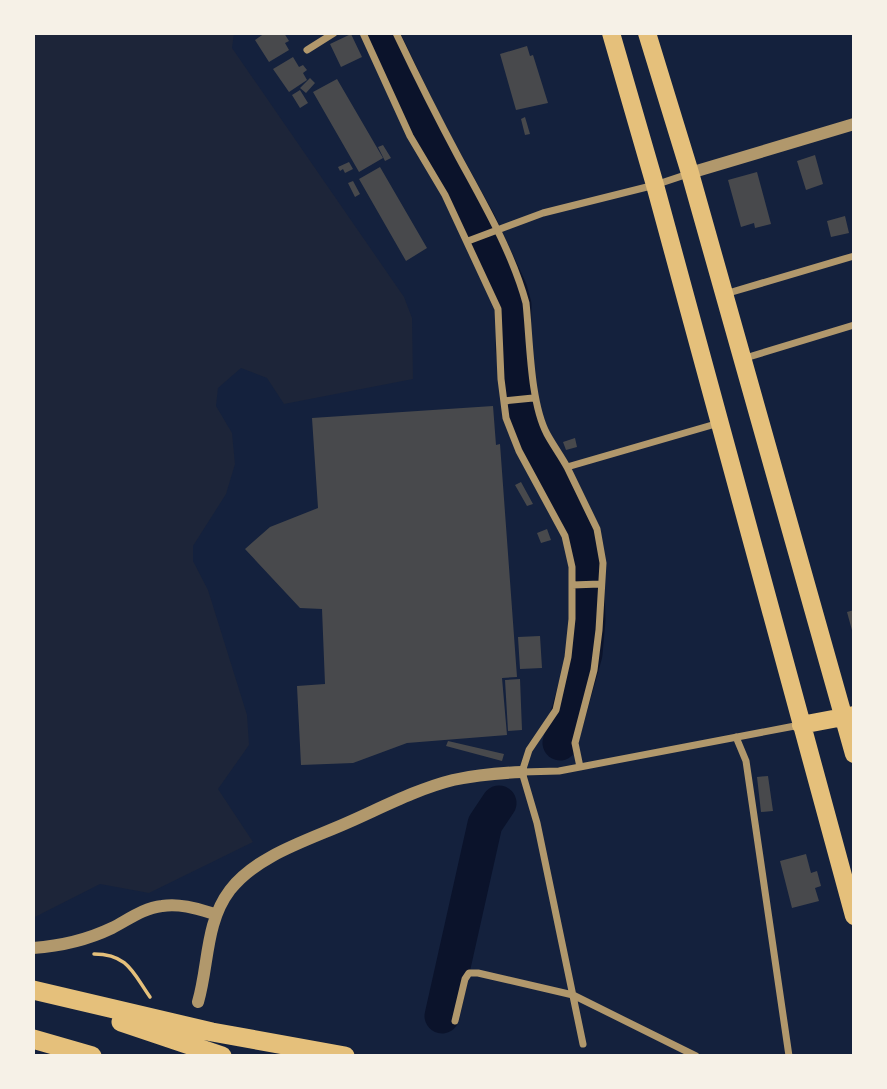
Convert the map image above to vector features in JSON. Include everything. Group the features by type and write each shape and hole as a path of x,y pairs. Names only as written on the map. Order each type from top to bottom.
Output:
{"highway":[{"path":"33,991 222,1056"},
{"path":"33,991 212,1032 345,1056"},
{"path":"33,1039 83,1054"}],"main road":[{"path":"611,33 854,916"},
{"path":"647,33 725,294 741,359 849,716 854,754"},
{"path":"801,725 849,716"}],"street":[{"path":"307,50 334,33"},
{"path":"363,33 410,136 446,195 469,240 498,309 512,437 565,536 572,567 575,585 572,619 559,697 555,710 529,750 522,772 537,822 583,1044"},
{"path":"396,33 496,231 526,303 540,415 546,432 567,467 597,529 603,563 598,584 599,630 594,670 575,743 580,767"},
{"path":"469,240 542,213 655,185 854,124"},
{"path":"725,294 854,256"},
{"path":"741,359 854,325"},
{"path":"508,400 533,398"},
{"path":"567,467 719,423"},
{"path":"575,585 598,584"},
{"path":"198,1002 215,914 230,890 252,869 278,854 413,793 450,781 487,773 559,771 801,725"},
{"path":"736,737 746,761 789,1056"},
{"path":"33,948 82,940 138,913 161,906 187,906 215,914"},
{"path":"455,1021 464,979 469,973 478,973 573,995 696,1056"}],"path":[{"path":"88,954 110,955 128,964 154,1003"}],"shaded area":[{"path":"33,33 234,33 232,48 404,297 412,318 413,379 284,404 267,378 241,368 218,388 216,406 232,433 235,464 226,494 193,546 193,561 208,590 247,715 249,745 218,789 253,842 149,893 100,884 33,918"}],"building":[{"path":"265,33 284,33 289,41 285,43 289,50 269,62 255,40"},
{"path":"351,34 362,57 341,67 330,44"},
{"path":"527,46 530,56 533,55 548,103 516,110 500,54"},
{"path":"293,57 299,67 303,65 307,70 303,73 307,80 289,92 273,69"},
{"path":"310,78 315,83 306,93 300,88"},
{"path":"337,79 383,158 359,172 313,92"},
{"path":"300,90 308,103 300,108 292,95"},
{"path":"525,117 530,134 525,135 521,119"},
{"path":"383,145 391,158 385,161 378,147"},
{"path":"815,155 823,184 806,190 797,161"},
{"path":"349,162 353,169 345,173 343,169 340,171 338,167"},
{"path":"380,167 427,248 406,261 359,179"},
{"path":"757,172 771,224 755,228 754,223 741,227 728,180"},
{"path":"353,181 360,194 355,197 348,183"},
{"path":"845,216 849,233 831,237 827,221"},
{"path":"493,406 496,445 500,444 517,677 502,678 507,735 407,743 353,763 301,765 297,686 325,684 322,609 300,608 245,549 270,527 318,508 312,418"},
{"path":"575,438 577,447 566,450 563,442"},
{"path":"521,482 533,504 527,506 515,485"},
{"path":"547,529 551,540 541,543 537,533"},
{"path":"854,610 854,634 853,634 847,612"},
{"path":"540,636 542,668 520,669 518,637"},
{"path":"520,679 522,730 508,731 505,680"},
{"path":"448,741 504,754 502,761 446,746"},
{"path":"768,776 773,811 761,812 757,777"},
{"path":"806,854 811,873 817,871 821,886 815,888 819,901 792,908 780,861"}],"waterway":[{"path":"381,33 425,125 479,223 510,290 514,305 513,349 523,419 528,433 580,527 586,558 588,620 585,654 560,743"},
{"path":"442,1016 485,824 499,803"}]}
